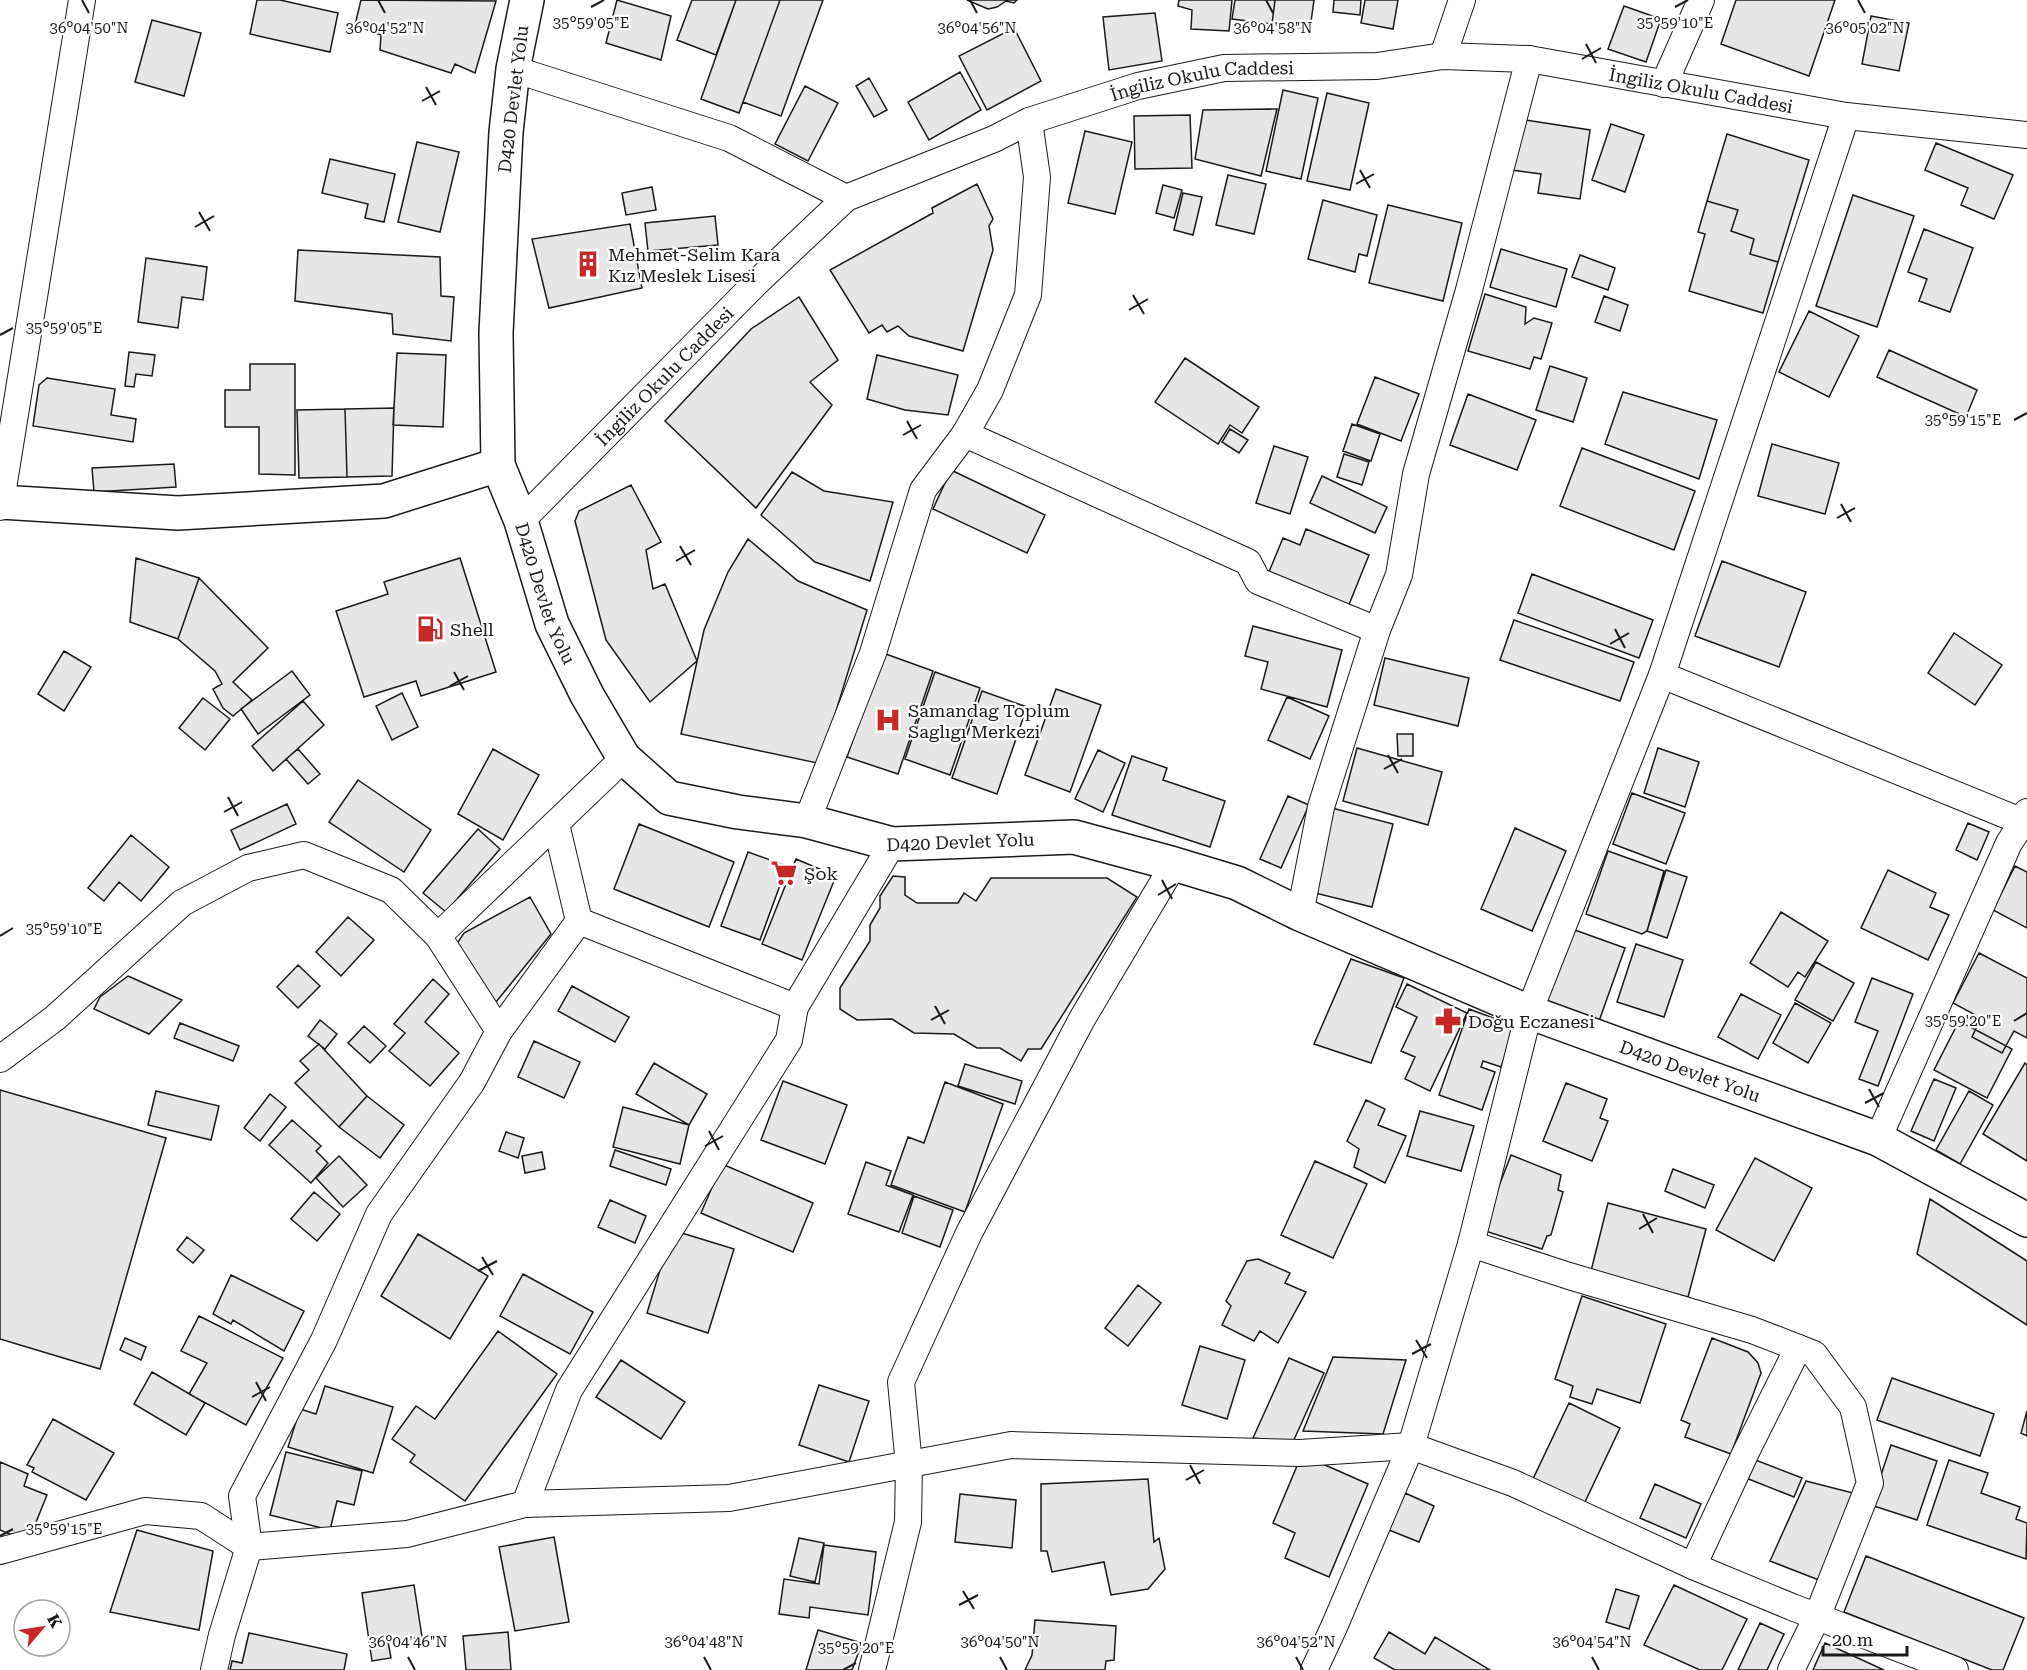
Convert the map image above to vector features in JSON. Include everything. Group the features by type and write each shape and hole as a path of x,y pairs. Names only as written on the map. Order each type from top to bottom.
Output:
{"street":[{"path":"82,0 0,504 178,513 384,501 498,465"},
{"name":"D420 Devlet Yolu","path":"527,0 513,69 506,132 496,333 498,465 521,521 552,624 586,695 624,758 669,798 738,812 807,821 892,844 1074,837 1237,883 1300,914 1529,1012 1878,1139 2027,1220"},
{"path":"1443,56 1462,0"},
{"path":"1664,84 1701,0"},
{"name":"İngiliz Okulu Caddesi","path":"521,521 756,283 846,198 994,139 1029,121 1138,86 1224,68 1377,66 1443,56 1528,59 1846,116 2027,135"},
{"path":"1300,914 1321,807 1377,630 1399,575 1416,474 1469,290 1528,59"},
{"path":"513,69 729,138 846,198"},
{"path":"1314,1670 1411,1446 1470,1244 1529,1012 1662,675 1846,116"},
{"path":"807,821 873,653 923,490 965,434 990,390 1028,295 1037,177 1029,121"},
{"path":"965,434 1248,562 1258,581 1377,630"},
{"path":"1662,675 2025,817 2009,843 1878,1139"},
{"path":"438,936 624,758"},
{"path":"214,1670 222,1635 249,1546 242,1496 324,1340 379,1214 472,1082 499,1031 579,921 556,824"},
{"path":"525,1504 569,1390 789,1041 795,1007 892,844"},
{"path":"0,1059 55,1018 182,903 248,868 304,855 391,890 438,936 499,1031"},
{"path":"872,1670 908,1522 909,1465 901,1382 969,1233 1082,1019 1174,864"},
{"path":"579,921 795,1007"},
{"path":"1470,1244 1752,1330 1814,1354 1853,1407 1870,1483 1817,1617 1791,1670"},
{"path":"1694,1566 1746,1452 1798,1348"},
{"path":"0,1551 145,1511 201,1516 249,1546 407,1534 525,1504 729,1498 1011,1445 1300,1453 1411,1446 1513,1483 1694,1566 1817,1617 1955,1670"}],"building":[{"path":"257,0 280,0 338,13 330,52 250,34"},
{"path":"361,0 496,1 475,73 455,64 451,73 380,50 381,35 355,25"},
{"path":"617,0 671,16 661,60 606,43"},
{"path":"692,0 736,0 716,55 677,40"},
{"path":"736,0 780,0 739,113 701,99"},
{"path":"780,0 823,0 781,116 743,102"},
{"path":"967,0 1017,0 1014,3 1006,1 997,7 988,9"},
{"path":"1179,0 1232,0 1229,31 1191,29 1192,10 1178,6"},
{"path":"1235,0 1275,0 1272,24 1232,19"},
{"path":"1275,0 1314,0 1310,29 1272,24"},
{"path":"1334,0 1361,0 1360,15 1333,12"},
{"path":"1365,0 1398,0 1393,29 1361,23"},
{"path":"1736,0 1835,0 1809,76 1721,44"},
{"path":"1624,6 1661,19 1646,62 1608,49"},
{"path":"1155,13 1162,61 1109,70 1103,17"},
{"path":"1871,16 1909,23 1899,71 1862,64"},
{"path":"152,20 201,33 184,96 135,82"},
{"path":"1014,28 1041,81 987,110 959,56"},
{"path":"960,72 981,110 929,140 908,102"},
{"path":"869,78 887,110 874,117 856,86"},
{"path":"805,86 838,103 808,161 775,144"},
{"path":"1283,90 1318,98 1301,179 1266,171"},
{"path":"1327,93 1369,103 1350,190 1307,181"},
{"path":"1277,109 1261,176 1195,159 1203,110"},
{"path":"1190,115 1192,168 1135,169 1134,116"},
{"path":"1519,119 1590,130 1580,199 1538,193 1541,174 1512,170"},
{"path":"1611,124 1644,135 1625,192 1592,180"},
{"path":"1085,131 1132,142 1115,214 1068,203"},
{"path":"1727,134 1809,160 1778,262 1750,254 1754,239 1731,231 1738,210 1707,201"},
{"path":"417,142 459,152 440,232 398,222"},
{"path":"1936,143 2013,175 1994,219 1961,205 1968,188 1925,170"},
{"path":"330,159 395,174 384,222 365,218 368,204 322,193"},
{"path":"1228,175 1266,184 1254,234 1216,225"},
{"path":"977,184 993,219 989,226 993,250 963,351 909,336 898,326 887,332 882,325 869,333 830,270 933,213 932,208"},
{"path":"1163,185 1182,190 1174,218 1156,213"},
{"path":"652,187 656,210 626,215 622,193"},
{"path":"1183,193 1202,197 1193,235 1174,230"},
{"path":"1853,195 1914,216 1877,327 1816,306"},
{"path":"1323,200 1377,215 1367,256 1359,254 1355,272 1308,259"},
{"path":"1707,201 1738,210 1731,231 1754,239 1750,254 1778,262 1763,313 1689,291 1705,234 1698,232"},
{"path":"1388,205 1462,223 1443,301 1369,283"},
{"path":"715,216 718,245 648,251 645,223"},
{"name":"Mehmet-Selim Kara Kız Meslek Lisesi","path":"630,224 642,288 549,308 532,239"},
{"path":"1924,229 1973,248 1950,312 1919,301 1927,279 1908,272"},
{"path":"1501,249 1567,269 1556,307 1490,287"},
{"path":"298,250 440,257 441,296 454,297 451,341 393,334 392,314 295,301"},
{"path":"1580,255 1615,268 1608,290 1572,277"},
{"path":"146,258 207,267 203,300 182,297 178,328 138,322"},
{"path":"1485,294 1526,307 1525,324 1534,318 1552,323 1541,359 1534,357 1530,369 1468,351"},
{"path":"1604,296 1628,305 1620,331 1595,322"},
{"path":"799,297 838,360 810,382 832,405 756,508 665,421 751,329"},
{"path":"1809,311 1859,336 1829,397 1779,372"},
{"path":"1889,350 1977,390 1966,417 1877,377"},
{"path":"129,352 155,355 152,376 136,374 134,387 125,386"},
{"path":"397,353 446,355 443,427 393,425"},
{"path":"877,355 958,375 948,415 905,410 867,399"},
{"path":"1185,358 1259,407 1242,433 1230,425 1218,444 1155,402"},
{"path":"250,364 295,364 295,475 259,474 259,427 225,427 225,390 250,390"},
{"path":"1550,366 1587,378 1573,422 1536,410"},
{"path":"1375,377 1419,394 1401,441 1357,424"},
{"path":"47,378 115,389 111,415 136,419 133,442 33,426 39,385"},
{"path":"1623,392 1717,420 1699,479 1605,444"},
{"path":"1468,394 1536,420 1517,470 1450,445"},
{"path":"394,408 392,476 347,477 345,409"},
{"path":"345,409 347,477 299,478 297,410"},
{"path":"1352,424 1380,434 1371,461 1343,451"},
{"path":"1230,429 1248,440 1239,453 1222,442"},
{"path":"1772,444 1839,463 1825,514 1758,496"},
{"path":"1274,446 1308,457 1290,514 1256,503"},
{"path":"1582,448 1695,491 1674,550 1560,506"},
{"path":"1344,454 1369,462 1362,485 1337,477"},
{"path":"174,464 176,487 94,492 92,468"},
{"path":"951,470 1045,515 1027,553 933,509"},
{"path":"792,472 824,491 893,502 870,581 815,562 761,515"},
{"path":"1322,476 1387,507 1375,533 1310,503"},
{"path":"631,485 661,542 646,550 653,589 665,584 697,661 650,702 606,640 575,521 579,511"},
{"path":"1306,529 1369,555 1346,612 1266,579 1283,538 1300,545"},
{"path":"748,539 798,581 867,610 829,734 817,763 681,734 704,630 728,572"},
{"path":"136,558 199,578 178,639 130,622"},
{"path":"460,558 496,672 421,696 416,681 364,697 336,611 388,594 384,582"},
{"path":"1722,561 1806,592 1779,667 1695,636"},
{"path":"1532,574 1653,620 1639,658 1518,613"},
{"path":"199,578 268,648 233,682 252,700 233,716 223,708 213,689 222,684 215,671 178,639"},
{"path":"1514,620 1634,662 1620,701 1500,660"},
{"path":"1253,626 1342,650 1327,707 1261,689 1268,662 1245,656"},
{"path":"1954,633 2002,665 1975,705 1928,673"},
{"path":"64,651 91,667 64,711 38,694"},
{"path":"883,653 933,671 898,774 847,757"},
{"path":"1385,658 1469,678 1458,726 1374,705"},
{"path":"292,671 310,695 258,734 241,709"},
{"path":"935,672 980,688 950,775 905,759"},
{"path":"1056,689 1101,705 1070,792 1025,775"},
{"path":"982,691 1027,707 997,794 952,778"},
{"path":"402,693 418,727 392,740 376,706"},
{"path":"1287,697 1329,716 1310,759 1268,740"},
{"path":"203,698 230,719 205,750 179,728"},
{"path":"303,701 324,725 273,771 252,746"},
{"path":"1397,734 1413,734 1413,756 1398,756"},
{"path":"1357,748 1442,772 1428,825 1343,801"},
{"path":"1658,748 1699,762 1685,807 1644,793"},
{"path":"298,749 320,774 308,784 286,759"},
{"path":"493,749 539,775 503,840 458,814"},
{"path":"1098,750 1125,763 1103,812 1075,799"},
{"path":"1132,756 1167,768 1163,780 1225,801 1210,847 1112,815"},
{"path":"358,780 431,830 404,872 329,822"},
{"path":"1632,793 1685,813 1666,864 1613,844"},
{"path":"1288,796 1309,805 1281,868 1260,859"},
{"path":"287,804 296,824 240,850 231,830"},
{"path":"1332,808 1393,824 1372,907 1311,892"},
{"path":"1968,823 1989,832 1977,860 1956,850"},
{"path":"639,824 734,862 709,927 614,889"},
{"path":"1515,828 1566,851 1532,931 1481,909"},
{"path":"478,829 500,849 446,912 423,893"},
{"path":"131,835 169,867 141,901 119,882 104,901 88,888"},
{"path":"1608,851 1664,871 1647,931 1642,934 1586,914"},
{"path":"748,852 787,866 760,940 721,926"},
{"path":"796,859 836,876 802,960 762,944"},
{"path":"2015,866 2027,872 2027,928 1993,910"},
{"path":"1666,870 1687,877 1667,938 1647,931"},
{"path":"1888,870 1936,893 1930,907 1949,915 1928,960 1861,928"},
{"path":"893,876 905,877 905,895 917,903 958,903 964,893 976,901 991,878 1107,878 1137,897 1041,1049 1028,1049 1021,1061 1000,1048 977,1048 954,1034 914,1033 892,1019 857,1020 840,1009 840,988 870,941 870,925 880,908 880,896"},
{"path":"530,897 551,934 492,1007 452,951 464,933"},
{"path":"1781,912 1828,941 1805,977 1798,972 1788,987 1750,963"},
{"path":"348,917 374,940 341,976 316,952"},
{"path":"1572,929 1625,948 1598,1024 1545,1005"},
{"path":"1636,944 1683,960 1664,1017 1617,1002"},
{"path":"1979,953 2027,978 2027,1038 2014,1031 2002,1053 1972,1037 1981,1018 1953,1003"},
{"path":"1351,959 1404,978 1371,1063 1314,1044"},
{"path":"1816,962 1854,983 1833,1021 1795,1000"},
{"path":"298,965 320,986 298,1008 277,987"},
{"path":"128,976 182,1000 149,1034 94,1009 100,997"},
{"path":"1872,978 1913,994 1878,1086 1859,1079 1878,1031 1855,1022"},
{"path":"433,979 449,994 425,1022 459,1053 430,1086 389,1051 405,1033 394,1024"},
{"path":"1407,984 1467,1013 1430,1091 1405,1079 1415,1057 1401,1051 1417,1017 1396,1007"},
{"path":"572,986 629,1017 615,1042 558,1011"},
{"path":"1741,994 1781,1015 1758,1059 1718,1037"},
{"path":"1795,1003 1831,1023 1808,1063 1773,1043"},
{"path":"1469,1009 1515,1026 1501,1067 1483,1061 1481,1067 1495,1072 1482,1110 1439,1095"},
{"path":"320,1020 337,1034 325,1049 308,1036"},
{"path":"1959,1021 2012,1049 1987,1098 1934,1070"},
{"path":"180,1023 239,1046 233,1061 174,1038"},
{"path":"364,1026 386,1046 370,1063 348,1043"},
{"path":"534,1041 580,1062 564,1098 518,1077"},
{"path":"319,1044 367,1096 339,1127 295,1083 309,1070 300,1061"},
{"path":"654,1063 707,1094 689,1125 636,1094"},
{"path":"2025,1063 2027,1065 2027,1161 1983,1134"},
{"path":"965,1064 1022,1081 1015,1104 958,1086"},
{"path":"1934,1079 1956,1088 1934,1141 1911,1131"},
{"path":"783,1081 847,1105 825,1164 761,1140"},
{"path":"945,1082 1003,1104 965,1212 891,1185 908,1137 924,1143"},
{"path":"1566,1083 1607,1099 1600,1118 1608,1121 1592,1161 1543,1141"},
{"path":"0,1090 166,1138 100,1369 0,1339"},
{"path":"156,1091 219,1106 211,1140 148,1125"},
{"path":"1969,1091 1993,1105 1960,1164 1936,1150"},
{"path":"270,1094 286,1107 260,1141 244,1128"},
{"path":"367,1096 404,1125 380,1158 339,1127"},
{"path":"1366,1100 1385,1109 1378,1125 1406,1136 1385,1183 1354,1167 1359,1149 1347,1141"},
{"path":"623,1107 689,1125 680,1164 613,1147"},
{"path":"1420,1111 1474,1126 1461,1171 1407,1156"},
{"path":"292,1120 321,1146 316,1151 328,1163 311,1183 269,1145"},
{"path":"506,1132 524,1138 518,1158 499,1151"},
{"path":"615,1150 671,1169 666,1185 610,1166"},
{"path":"542,1152 545,1169 525,1173 522,1156"},
{"path":"1511,1155 1561,1175 1558,1190 1563,1192 1551,1235 1547,1236 1542,1249 1482,1230"},
{"path":"339,1156 367,1185 343,1207 316,1178"},
{"path":"1755,1158 1812,1188 1774,1261 1716,1230"},
{"path":"1315,1161 1367,1184 1333,1258 1281,1235"},
{"path":"866,1162 891,1171 886,1185 913,1195 899,1232 848,1214"},
{"path":"722,1164 813,1203 793,1252 701,1213"},
{"path":"1673,1169 1714,1185 1705,1208 1665,1191"},
{"path":"314,1192 340,1214 317,1241 291,1219"},
{"path":"914,1196 953,1210 940,1247 902,1233"},
{"path":"1930,1199 2027,1261 2027,1325 1917,1254"},
{"path":"610,1200 646,1216 635,1243 598,1227"},
{"path":"1608,1203 1706,1229 1688,1297 1591,1271"},
{"path":"672,1230 734,1249 708,1333 647,1313"},
{"path":"418,1234 488,1276 450,1339 381,1296"},
{"path":"187,1237 204,1250 193,1263 177,1250"},
{"path":"1258,1259 1290,1273 1285,1283 1306,1292 1278,1343 1260,1331 1254,1341 1222,1325 1231,1306 1226,1301 1247,1261"},
{"path":"523,1274 593,1312 570,1354 500,1316"},
{"path":"231,1275 304,1311 284,1351 233,1320 231,1324 213,1314"},
{"path":"1138,1285 1161,1303 1128,1346 1105,1328"},
{"path":"1582,1296 1666,1324 1640,1403 1597,1389 1592,1404 1570,1397 1573,1386 1555,1379"},
{"path":"199,1316 283,1358 246,1425 189,1394 207,1363 181,1351"},
{"path":"498,1331 557,1374 465,1501 410,1462 415,1455 392,1439 416,1406 435,1419"},
{"path":"125,1338 146,1347 141,1360 120,1350"},
{"path":"1712,1338 1748,1352 1758,1363 1761,1373 1731,1454 1685,1437 1690,1424 1681,1420"},
{"path":"1200,1346 1245,1360 1227,1419 1182,1405"},
{"path":"1333,1357 1406,1360 1383,1434 1303,1431"},
{"path":"1289,1358 1324,1373 1293,1442 1253,1438"},
{"path":"621,1360 685,1402 661,1439 596,1397"},
{"path":"152,1372 205,1403 186,1435 134,1404"},
{"path":"1892,1378 1994,1414 1980,1456 1877,1420"},
{"path":"819,1385 869,1401 849,1462 799,1445"},
{"path":"325,1386 393,1407 373,1473 288,1447 300,1409 316,1414"},
{"path":"1569,1403 1620,1428 1584,1504 1533,1479"},
{"path":"2027,1411 2027,1436 2021,1433"},
{"path":"53,1419 114,1453 86,1500 32,1472 34,1468 27,1465"},
{"path":"1891,1445 1937,1461 1917,1520 1871,1505"},
{"path":"286,1452 362,1471 354,1505 337,1501 330,1530 270,1515"},
{"path":"1753,1459 1802,1478 1794,1497 1746,1478"},
{"path":"1949,1460 1988,1473 1981,1493 2020,1507 2016,1519 2027,1523 2026,1559 1927,1525"},
{"path":"1316,1461 1368,1484 1329,1577 1285,1558 1295,1533 1273,1523 1297,1466"},
{"path":"0,1462 28,1474 24,1486 47,1495 28,1542 0,1530"},
{"path":"1148,1479 1154,1542 1159,1538 1165,1569 1148,1589 1111,1595 1104,1562 1052,1572 1047,1551 1041,1551 1041,1484"},
{"path":"1806,1481 1853,1493 1824,1582 1770,1561"},
{"path":"1655,1484 1701,1504 1686,1538 1640,1518"},
{"path":"1405,1493 1434,1506 1419,1542 1389,1530"},
{"path":"960,1494 1016,1500 1012,1548 955,1542"},
{"path":"137,1530 213,1551 199,1630 110,1612"},
{"path":"554,1537 569,1622 515,1631 499,1547"},
{"path":"799,1538 824,1543 815,1582 790,1576"},
{"path":"824,1545 876,1552 868,1615 810,1607 809,1618 779,1614 784,1579 819,1584"},
{"path":"1866,1556 2024,1618 2003,1670 1992,1670 1844,1612"},
{"path":"414,1585 422,1637 388,1642 391,1658 372,1661 362,1593"},
{"path":"1674,1585 1747,1619 1722,1670 1700,1670 1644,1645"},
{"path":"1616,1589 1639,1596 1629,1629 1606,1622"},
{"path":"1035,1620 1116,1626 1114,1660 1106,1661 1105,1670 1025,1670 1032,1655"},
{"path":"1760,1623 1784,1634 1767,1670 1738,1670"},
{"path":"818,1630 862,1643 852,1670 806,1670"},
{"path":"508,1632 511,1670 466,1670 463,1636"},
{"path":"1389,1632 1425,1654 1435,1637 1490,1670 1395,1670 1374,1658"},
{"path":"249,1633 347,1654 344,1670 230,1670 232,1661 242,1663"},
{"path":"1825,1643 1884,1670 1813,1670"}],"place":[{"name":"Mehmet-Selim Kara Kız Meslek Lisesi","path":"588,264"},
{"name":"Shell","path":"430,629"},
{"name":"Samandag Toplum Saglıgı Merkezi","path":"888,720"},
{"name":"Şok","path":"784,873"},
{"name":"Doğu Eczanesi","path":"1448,1021"}]}
